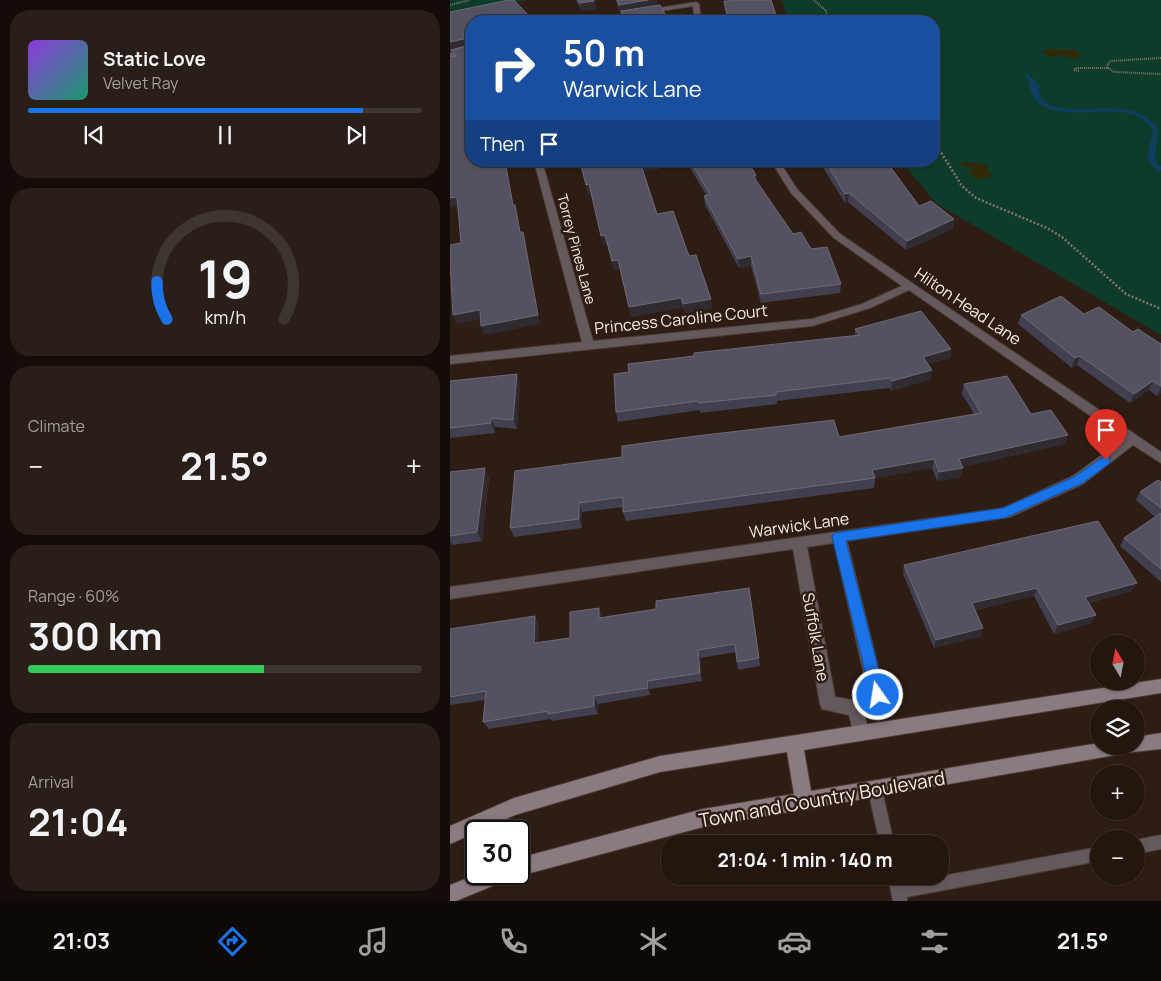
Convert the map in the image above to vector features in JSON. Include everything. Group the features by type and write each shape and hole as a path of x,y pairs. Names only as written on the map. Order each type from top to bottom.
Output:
{"main road":[{"path":"450,835 514,807 660,764 1161,686"},
{"path":"1145,744 1161,741"},
{"path":"794,742 804,802"},
{"name":"Town and Country Boulevard","path":"530,864 703,818 1090,753"},
{"path":"450,894 473,885"}],"street":[{"path":"624,15 696,4 697,15"},
{"path":"450,56 465,52"},
{"name":"Torrey Pines Lane","path":"540,167 588,344"},
{"name":"Hilton Head Lane","path":"779,167 794,191 836,236 1161,458"},
{"name":"Princess Caroline Court","path":"450,360 588,344 812,322 866,306 910,286"},
{"name":"Warwick Lane","path":"450,593 1005,513 1078,480 1134,440"},
{"path":"839,537 878,695 855,708 861,733"},
{"name":"Suffolk Lane","path":"799,542 828,704 855,708"}],"lane":[{"path":"875,790 885,835"},
{"path":"1145,845 1161,842"},
{"path":"899,896 1090,856"}],"path":[{"path":"450,5 470,0"},
{"path":"814,0 828,15"},
{"path":"1108,68 1107,65 1112,61 1161,58"},
{"path":"1079,71 1074,70 1108,68 1114,72 1161,74"},
{"path":"940,149 962,186 976,198 1047,228 1062,237 1126,294 1161,309"}],"green space":[{"path":"450,0 526,0 450,18"},
{"path":"782,0 1161,0 1161,335 937,204 906,167 940,167 940,15 786,15"}],"sand":[{"path":"1048,49 1075,50 1082,55 1074,59 1061,55 1050,57 1043,52"},
{"path":"961,163 985,164 992,176 983,179 973,177 968,173 973,169 961,165"}],"water":[{"path":"1027,73 1041,88 1038,89 1042,100 1049,105 1060,108 1126,110 1138,113 1148,119 1158,128 1155,158 1157,164 1161,166 1161,171 1155,168 1149,160 1150,144 1154,133 1145,121 1133,115 1119,112 1070,112 1055,110 1041,105 1034,99 1025,75"}],"building":[{"path":"514,0 528,15 465,15 464,39 450,42 450,12"},
{"path":"578,0 594,0 594,1 580,3"},
{"path":"617,0 648,0 619,5"},
{"path":"771,0 776,15 727,15 724,1"},
{"path":"660,5 666,15 623,15 621,11"},
{"path":"465,46 465,167 506,167 520,232 523,232 538,315 481,326 480,310 453,315 450,245 461,243 457,197 450,198 450,57 456,56 451,50"},
{"path":"582,167 642,167 657,214 673,211 689,256 696,255 711,299 683,304 681,298 629,307 618,260 612,261 605,235 601,236 589,184 586,185"},
{"path":"694,167 751,167 756,175 753,176 793,234 801,232 811,249 827,247 841,284 761,294 751,256 738,259 704,196 710,194"},
{"path":"829,167 890,167 919,206 931,201 954,219 907,241 849,193 845,194"},
{"path":"1061,296 1084,314 1099,307 1133,332 1138,329 1161,344 1161,386 1153,381 1134,394 1080,356 1075,358 1021,315"},
{"path":"921,311 951,349 923,357 932,370 892,381 890,378 776,392 776,395 699,403 698,401 616,412 614,374 629,372 628,364 694,356 694,353 860,335 855,329"},
{"path":"517,374 513,420 491,418 491,423 450,428 450,381"},
{"path":"1007,376 1031,414 1051,410 1068,435 959,459 963,468 939,472 934,459 872,470 875,478 623,512 623,497 579,503 579,519 510,528 515,471 622,457 622,446 696,436 834,420 839,437 981,413 964,384"},
{"path":"485,468 477,532 450,536 450,472"},
{"path":"1158,480 1161,482 1161,508 1140,492"},
{"path":"1161,513 1161,569 1124,538"},
{"path":"1098,521 1137,583 1085,597 1096,615 1058,625 1037,588 972,603 983,628 936,640 904,565"},
{"path":"749,588 759,658 737,662 735,644 698,650 700,673 647,681 648,688 594,696 594,706 548,714 548,711 483,722 486,691 450,697 450,629 535,616 534,643 570,638 570,612 599,608 599,618 656,609 656,601"}],"route":[{"path":"878,695 839,537 1005,513 1078,480 1106,460"}]}
